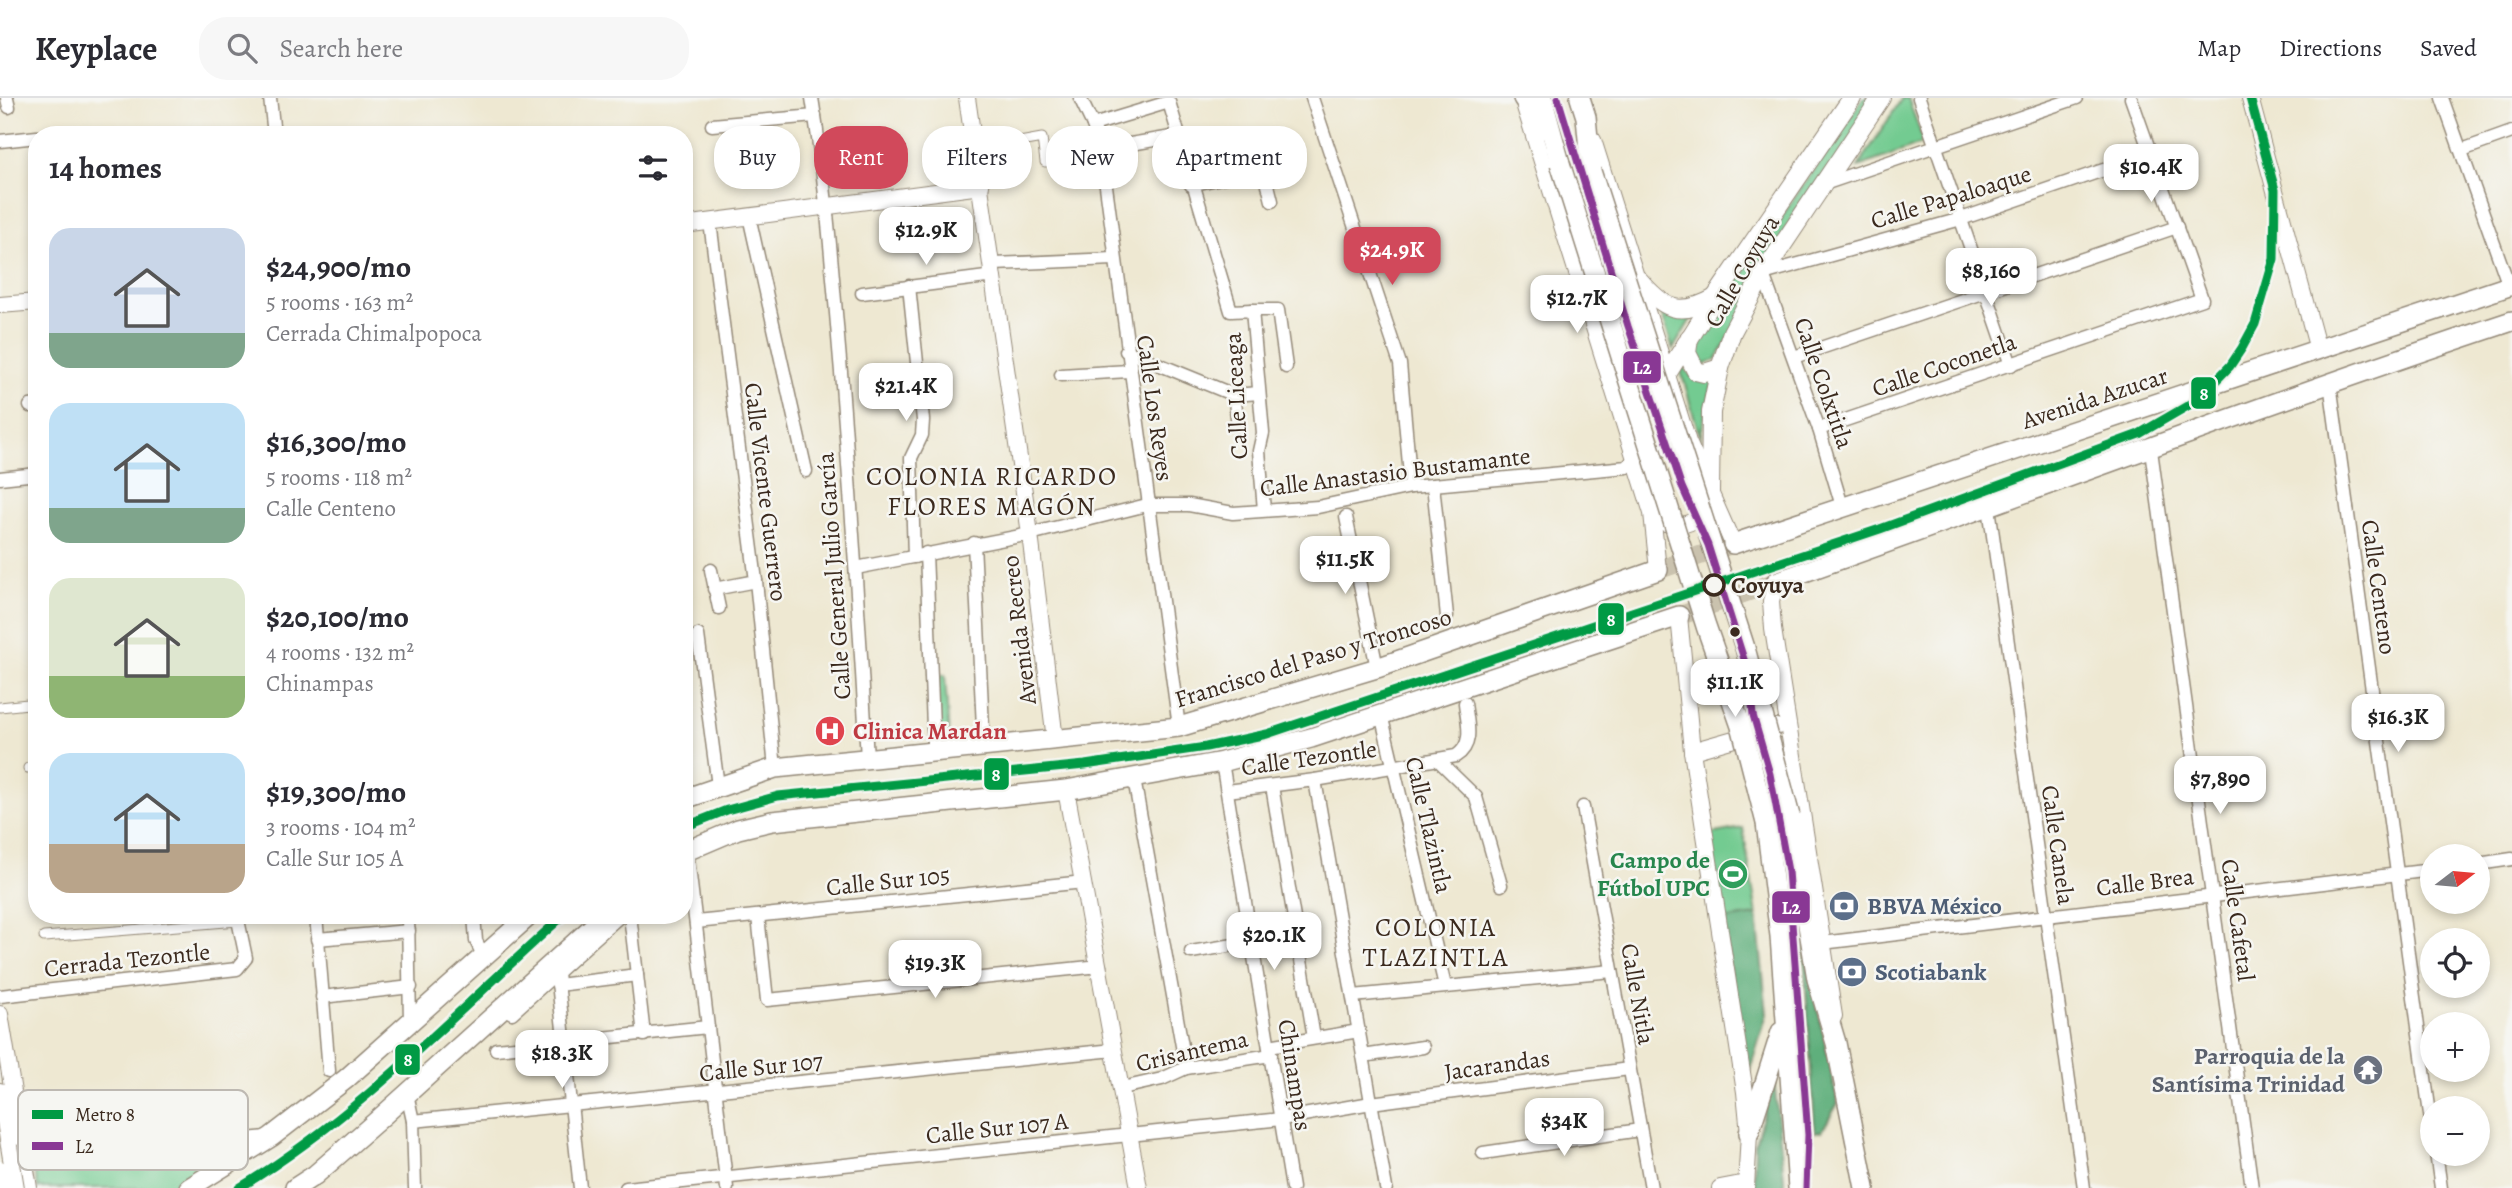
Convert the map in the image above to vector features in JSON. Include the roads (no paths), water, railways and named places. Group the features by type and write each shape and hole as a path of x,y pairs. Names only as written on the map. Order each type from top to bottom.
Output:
{"main road":[{"path":"1522,98 1558,155"},
{"path":"1542,98 1706,626 1742,729 1766,823 1775,879 1798,1188"},
{"path":"1580,98 1586,117 1591,171 1745,648 1790,816 1817,979 1836,1043 1865,1188"},
{"name":"Calle Coyuya","path":"1667,374 1715,298 1852,98"},
{"name":"Calle Coyuya","path":"1710,492 1711,411 1720,368 1732,332 1763,274 1881,98"},
{"path":"1639,280 1659,301 1672,308 1694,308 1715,298"},
{"name":"Avenida Azucar","path":"1733,544 2510,286"},
{"path":"1776,582 2151,450 2330,383 2512,321"},
{"path":"1689,338 1687,353 1696,370 1704,373 1720,368"},
{"name":"Francisco del Paso y Troncoso","path":"693,796 775,768 1179,727 1377,668 1658,570"},
{"path":"693,848 738,829 772,821 1066,790 1222,762 1311,738 1553,660 1679,616"},
{"path":"248,1151 271,1137 346,1079 519,924"},
{"path":"295,1188 316,1182 407,1094 503,1007 591,935 599,924"},
{"path":"1749,1133 1784,1021"},
{"path":"189,1188 218,1170"}],"street":[{"path":"270,98 273,126"},
{"name":"Calle General Julio García","path":"812,98 826,206 856,568 867,759"},
{"name":"Avenida Recreo","path":"967,98 971,126"},
{"name":"Calle Los Reyes","path":"1080,98 1093,125"},
{"path":"1312,98 1399,364 1411,487"},
{"path":"1522,98 1652,513 1658,570"},
{"path":"1919,98 2011,365"},
{"path":"1823,184 1936,148 2077,98"},
{"path":"1794,357 2177,227 2131,98"},
{"path":"2250,98 2318,350"},
{"path":"2442,98 2510,286"},
{"name":"Calle Liceaga","path":"1093,125 1169,102 1175,126"},
{"path":"712,125 815,116"},
{"path":"1586,117 1688,442 1733,544"},
{"path":"2462,150 2512,132"},
{"path":"0,141 28,138"},
{"path":"1032,140 1042,138 1046,162"},
{"name":"Calle Papaloaque","path":"1763,274 1961,219 2150,153"},
{"path":"693,224 958,189"},
{"name":"Avenida Recreo","path":"981,189 1030,534 1055,740"},
{"name":"Calle Los Reyes","path":"1106,189 1179,727"},
{"name":"Calle Liceaga","path":"1192,189 1231,311 1252,310 1264,433 1259,452 1264,510"},
{"path":"1269,189 1272,201"},
{"path":"749,216 806,471"},
{"name":"Calle Vicente Guerrero","path":"710,222 757,581 775,768"},
{"name":"Calle Coconetla","path":"1819,429 2202,299 2177,227"},
{"path":"862,293 993,270 1114,259"},
{"name":"Calle Colxtitla","path":"1763,274 1819,429 1842,506"},
{"path":"909,286 923,420 922,435 911,457 934,752"},
{"path":"0,305 28,303"},
{"path":"1252,310 1278,310 1286,367"},
{"path":"1126,351 1234,395 1259,393"},
{"path":"1060,375 1129,371"},
{"name":"Calle Centeno","path":"2330,383 2428,1096"},
{"path":"1234,395 1238,425"},
{"name":"Calle Anastasio Bustamante","path":"856,568 1030,534 1147,505 1189,505 1233,513 1341,504 1411,487 1627,467 1635,458 1688,442"},
{"name":"Calle Cafetal","path":"2151,450 2252,1188"},
{"path":"0,478 28,475"},
{"path":"1433,485 1447,616"},
{"path":"1652,513 1667,524 1686,524 1701,514 1710,492"},
{"name":"Calle Canela","path":"1989,507 2084,1188"},
{"path":"1346,517 1377,668"},
{"path":"974,543 984,748"},
{"path":"711,570 719,608"},
{"path":"714,589 757,581"},
{"path":"1776,582 1771,601 1773,629 1832,994 1836,1043"},
{"path":"1679,616 1692,751 1749,1133 1746,1186 1720,1188"},
{"path":"698,635 718,786"},
{"path":"1465,703 1468,730 1464,751 1438,760 1476,797 1500,885"},
{"path":"0,707 28,704"},
{"name":"Calle Tlazintla","path":"1381,714 1445,986"},
{"path":"1692,751 1788,723"},
{"name":"Calle Tezontle","path":"1227,791 1438,760"},
{"name":"Chinampas","path":"1222,762 1293,1188"},
{"path":"1134,779 1186,1068"},
{"path":"1315,780 1386,1188"},
{"path":"1272,786 1314,1038"},
{"path":"1066,790 1139,1188"},
{"name":"Calle Nitla","path":"1583,807 1651,1188"},
{"path":"2490,862 2512,859"},
{"name":"Calle Brea","path":"1822,943 2420,871"},
{"name":"Calle Sur 105","path":"696,922 1084,882"},
{"path":"693,901 726,1183"},
{"path":"758,916 767,1000 1100,967"},
{"path":"44,937 176,924"},
{"name":"Cerrada Tezontle","path":"0,996 237,969 243,965 245,951 238,924"},
{"path":"316,924 329,1070"},
{"path":"409,924 410,1022"},
{"path":"475,924 476,941 482,955"},
{"path":"503,1007 512,1013 558,979 591,935 608,924"},
{"path":"631,924 644,1035"},
{"path":"317,939 409,931"},
{"path":"1191,952 1252,942"},
{"path":"1353,996 1612,971"},
{"path":"558,979 637,975"},
{"path":"558,979 580,1188"},
{"path":"322,997 411,988"},
{"path":"0,1014 18,1131"},
{"path":"496,1049 708,1027"},
{"name":"Crisantema","path":"1122,1088 1162,1079 1186,1068 1314,1038 1359,1031"},
{"path":"1363,1056 1423,1048"},
{"name":"Calle Sur 107","path":"413,1121 715,1093 1114,1051"},
{"name":"Jacarandas","path":"1371,1103 1629,1069"},
{"path":"0,1091 9,1146 18,1163"},
{"path":"407,1094 413,1121 415,1188"},
{"name":"Calle Sur 107 A","path":"626,1188 726,1183 1281,1119 1371,1103"},
{"path":"1483,1153 1640,1130"},
{"path":"248,1141 271,1137"},
{"path":"2438,1166 2441,1188"},
{"path":"3,1188 0,1170 25,1176"},
{"path":"0,1184 25,1176 63,1170"}],"tunnel":[{"path":"1658,570 1727,546"},
{"path":"1679,616 1776,582"}],"metro line":[{"name":"8","path":"693,823 727,810 778,796 1085,765 1206,747 1267,734 1880,529 2139,434 2196,401 2230,366 2255,324 2274,259 2275,190 2250,98"},
{"name":"8","path":"239,1188 284,1159 368,1094 554,924"}],"place":[{"name":"Coyuya","path":"1714,585"},
{"name":"Clinica Mardan","path":"830,731"},
{"name":"Campo de Fútbol UPC","path":"1733,874"},
{"name":"BBVA México","path":"1844,906"},
{"name":"Scotiabank","path":"1852,972"},
{"name":"Parroquia de la Santísima Trinidad","path":"2368,1070"}],"district":[{"name":"COLONIA RICARDO FLORES MAGÓN","path":"992,491"},
{"name":"COLONIA TLAZINTLA","path":"1436,942"}]}
